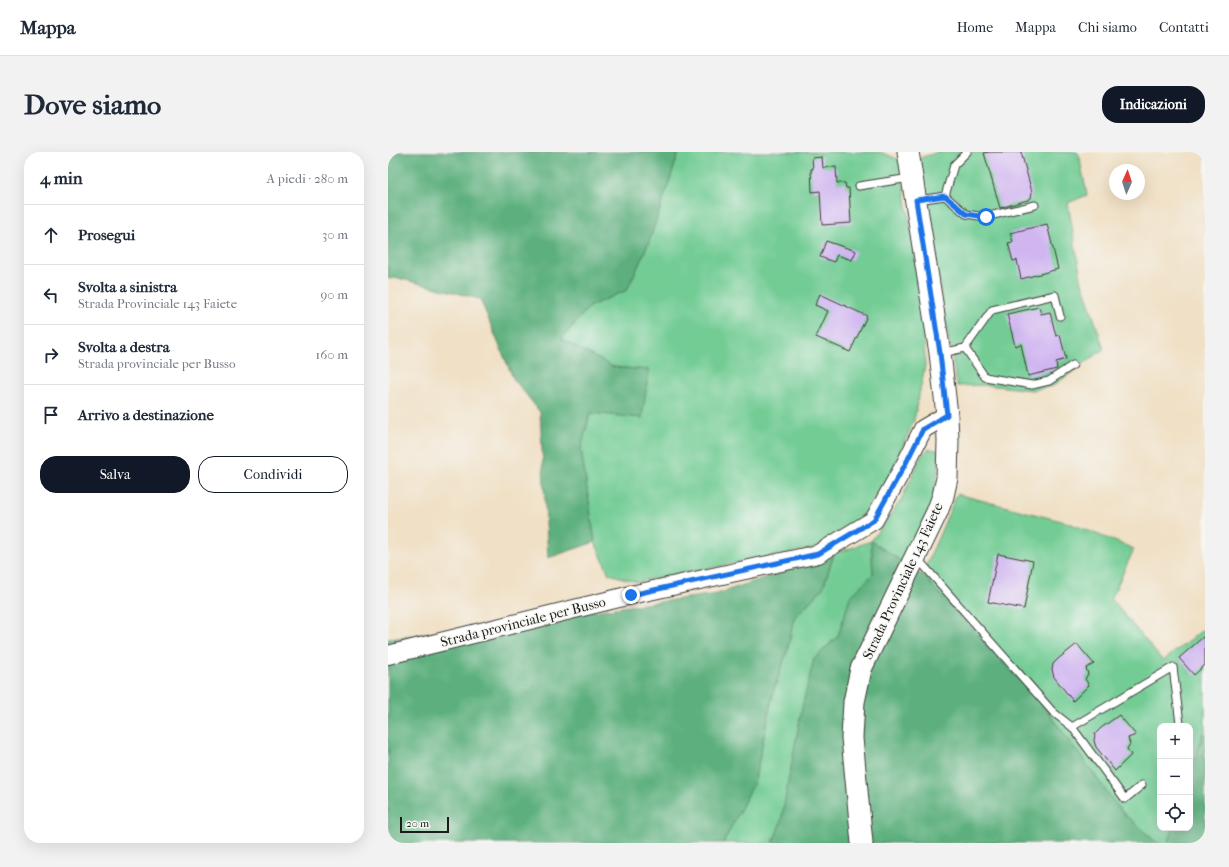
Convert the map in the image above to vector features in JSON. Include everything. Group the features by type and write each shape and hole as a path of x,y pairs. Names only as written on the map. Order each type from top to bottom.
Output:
{"main road":[{"name":"Strada Provinciale 143 Faiete","path":"862,843 852,738 854,702 861,669 937,512 943,496 947,478 947,415 940,353 908,152"}],"street":[{"name":"Strada provinciale per Busso","path":"388,655 631,595 818,554 874,520 923,429 947,415"}],"lane":[{"path":"945,196 954,165 967,152"},
{"path":"860,186 912,178"},
{"path":"916,200 945,196 966,214 986,217 1035,205"},
{"path":"940,353 966,348 992,310 1055,295 1060,316"},
{"path":"966,348 984,377 1032,385 1049,381 1072,365"},
{"path":"915,558 925,567 1053,712 1072,727 1125,799 1142,786"},
{"path":"1072,727 1173,668 1180,723"}],"green space":[{"path":"388,152 679,152 649,242 627,290 590,306 561,339 613,367 649,370 642,418 590,413 581,449 595,542 548,558 540,412 513,378 480,299 398,278 388,279"},
{"path":"679,152 880,152 900,160 924,315 925,366 914,420 891,473 863,515 815,548 637,582 609,574 595,542 581,449 590,413 648,370 613,367 561,339 590,306 627,290 649,242"},
{"path":"938,152 1077,152 1079,155 1087,195 1068,203 1081,279 1104,349 1053,386 1032,390 987,385 957,386 933,250 920,158"},
{"path":"929,449 938,450 939,466 931,506 904,563 871,541 901,500 922,455"},
{"path":"957,494 1069,523 1134,549 1111,599 1163,661 1205,628 1205,733 1203,734 1193,764 1193,723 1157,723 1157,831 1173,831 1168,843 1157,843 1121,811 1045,708 922,575"},
{"path":"871,541 873,574 850,597 838,636 814,659 781,821 773,843 723,843 754,783 774,689 787,652 794,618 823,588 834,554"},
{"path":"871,541 922,575 1045,708 1121,811 1157,843 773,843 781,821 802,707 814,659 838,636 850,597 873,574"},
{"path":"834,554 823,588 794,618 787,652 774,689 754,783 723,843 388,843 388,639 717,594"},
{"path":"1203,733 1205,733 1205,843 1168,843 1173,831 1193,831 1193,764"}],"building":[{"path":"1021,152 1032,192 1031,198 1000,208 984,153"},
{"path":"822,157 823,168 836,167 837,183 845,183 846,188 849,188 851,223 822,225 820,191 812,192 811,169 813,169 812,158"},
{"path":"1047,224 1058,269 1021,279 1017,260 1013,261 1008,243 1013,242 1010,233"},
{"path":"826,241 856,251 852,260 837,255 834,262 820,257"},
{"path":"820,294 867,316 850,352 816,337 828,311 815,305"},
{"path":"1039,307 1041,314 1050,312 1056,336 1060,335 1066,359 1056,362 1057,369 1028,376 1021,344 1015,346 1007,314"},
{"path":"998,554 1033,561 1024,609 988,602"},
{"path":"1203,637 1205,639 1205,665 1194,675 1179,658"},
{"path":"1077,644 1094,664 1086,668 1088,674 1085,679 1089,685 1073,701 1054,677 1052,670 1053,664"},
{"path":"1119,715 1136,735 1128,738 1130,744 1127,749 1131,755 1115,771 1096,747 1094,741 1095,734"}],"route":[{"path":"631,595 818,554 874,520 923,429 947,415 940,353 916,200 945,196 966,214 986,217"}]}
